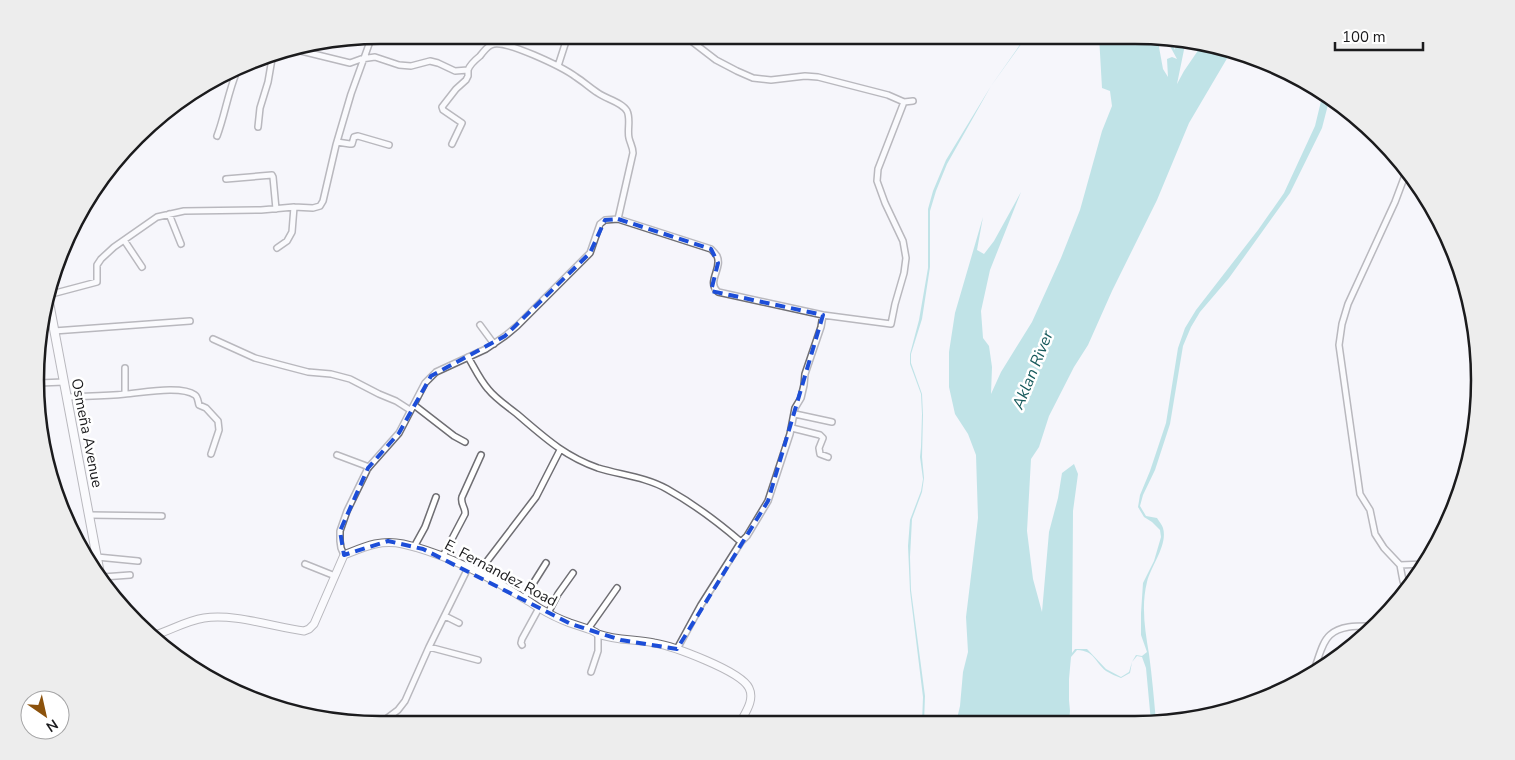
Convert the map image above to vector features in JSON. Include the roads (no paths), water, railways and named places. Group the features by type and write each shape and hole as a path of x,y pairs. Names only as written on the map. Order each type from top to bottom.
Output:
{"main road":[{"name":"Osmeña Avenue","path":"51,311 96,558"}],"street":[{"path":"55,294 97,282 98,262 114,247 153,218 184,211 313,208 320,206 323,201 337,142 369,44"},
{"path":"452,144 462,123 443,110 442,107 466,80 470,66 488,47 495,44 503,44 558,66 577,77 597,93 624,107 628,112 629,140 633,153 618,219"},
{"path":"558,66 565,44"},
{"path":"696,44 716,60 753,78 771,80 805,76 818,77 888,95 904,102 913,101"},
{"path":"304,52 350,63 375,58 399,65 411,66 430,61 454,71 468,70"},
{"path":"258,127 260,108 271,62"},
{"path":"217,136 235,76"},
{"path":"158,633 186,622 207,617 256,621 304,631 309,629 314,624 344,555 341,548 340,531 347,511 369,467 399,433 421,390 431,376 468,357 476,355 494,344 516,326 590,253 600,224 605,220 618,219 711,249 717,256 718,263 713,283 714,288 718,292 823,315 891,324 906,258 904,241 885,203 877,181 878,169 904,102"},
{"path":"337,142 352,144 354,137 358,136 389,145"},
{"path":"226,178 272,175 274,177 276,209"},
{"path":"1404,178 1395,202 1348,304 1342,324 1339,345 1360,494 1370,510 1375,534 1384,548 1400,565 1404,583"},
{"path":"277,248 288,241 292,232 294,207"},
{"path":"169,214 180,244"},
{"path":"124,240 142,267"},
{"path":"677,649 702,605 768,501 792,428 796,408 801,398 805,374 821,327 823,315"},
{"path":"54,331 190,320"},
{"path":"480,325 494,344"},
{"path":"212,339 255,358 308,372 331,374 350,379 396,401 410,410"},
{"path":"468,357 488,390 560,450 598,467 651,481 667,489 721,525 741,542"},
{"path":"125,368 125,394"},
{"path":"44,384 64,382"},
{"path":"67,397 160,390 183,391 194,394 199,405 206,408 218,420 219,430 211,454"},
{"path":"414,405 464,442"},
{"path":"795,414 832,422"},
{"path":"792,428 820,435 823,438 819,448 820,454 828,457"},
{"path":"478,573 536,497 560,450"},
{"path":"337,455 369,467"},
{"path":"443,556 465,514 466,510 461,500 481,455"},
{"path":"414,547 425,527 436,497"},
{"path":"89,515 162,516"},
{"name":"E. Fernandez Road","path":"344,555 388,541 414,547 443,556 468,568 571,624 621,640 653,642 677,649 738,677 749,687 751,697 744,716"},
{"path":"96,558 138,561"},
{"path":"524,598 546,563"},
{"path":"304,564 335,576"},
{"path":"1400,565 1417,564"},
{"path":"390,716 405,701 429,646 468,568"},
{"path":"548,613 572,573"},
{"path":"107,577 130,574"},
{"path":"588,629 617,588"},
{"path":"522,645 522,639 539,608"},
{"path":"445,616 459,623"},
{"path":"1316,663 1324,643 1331,634 1346,628 1364,627"},
{"path":"591,672 598,651 598,634"},
{"path":"429,646 478,660"}],"water":[{"path":"1020,44 1021,44 991,86"},
{"name":"Aklan River","path":"1099,44 1158,44 1163,69 1168,77 1167,59 1172,57 1177,59 1170,46 1173,46 1175,50 1175,46 1184,48 1177,84 1198,50 1228,57 1189,123 1157,200 1112,291 1088,345 1074,367 1049,416 1039,447 1031,459 1027,531 1033,579 1042,612 1049,532 1062,473 1074,464 1078,474 1073,511 1072,653 1075,649 1087,649 1106,669 1121,677 1129,672 1132,662 1130,673 1121,678 1115,676 1106,671 1091,654 1077,650 1071,657 1070,716 958,716 963,672 968,652 966,617 978,518 976,455 968,434 955,414 949,387 949,352 955,313 983,217 977,250 984,254 994,241 1021,192 990,270 981,311 983,338 989,346 992,367 991,394 1001,372 1032,322 1080,210 1102,131 1112,106 1110,91 1102,88"},
{"path":"991,86 947,164 930,211 930,267 922,319 911,354 911,363 922,394 923,415 922,457 924,478 922,492 912,519 910,557 911,590 925,696 924,716 922,716 923,697 910,591 908,546 910,520 921,491 923,479 920,457 922,414 921,394 910,364 910,354 919,320 928,268 928,209 933,191 946,160"},
{"path":"1321,100 1328,104 1322,128 1290,193 1229,278 1200,312 1183,346 1170,424 1155,470 1140,506 1146,516 1157,518 1163,527 1164,535 1161,548 1147,582 1144,600 1145,627 1155,716 1150,716 1146,668 1142,657 1137,656 1132,662 1136,655 1142,656 1147,652 1141,635 1143,583 1154,561 1161,537 1160,530 1144,517 1138,507 1140,495 1166,423 1178,348 1185,328 1196,310 1284,193 1315,126"}]}
